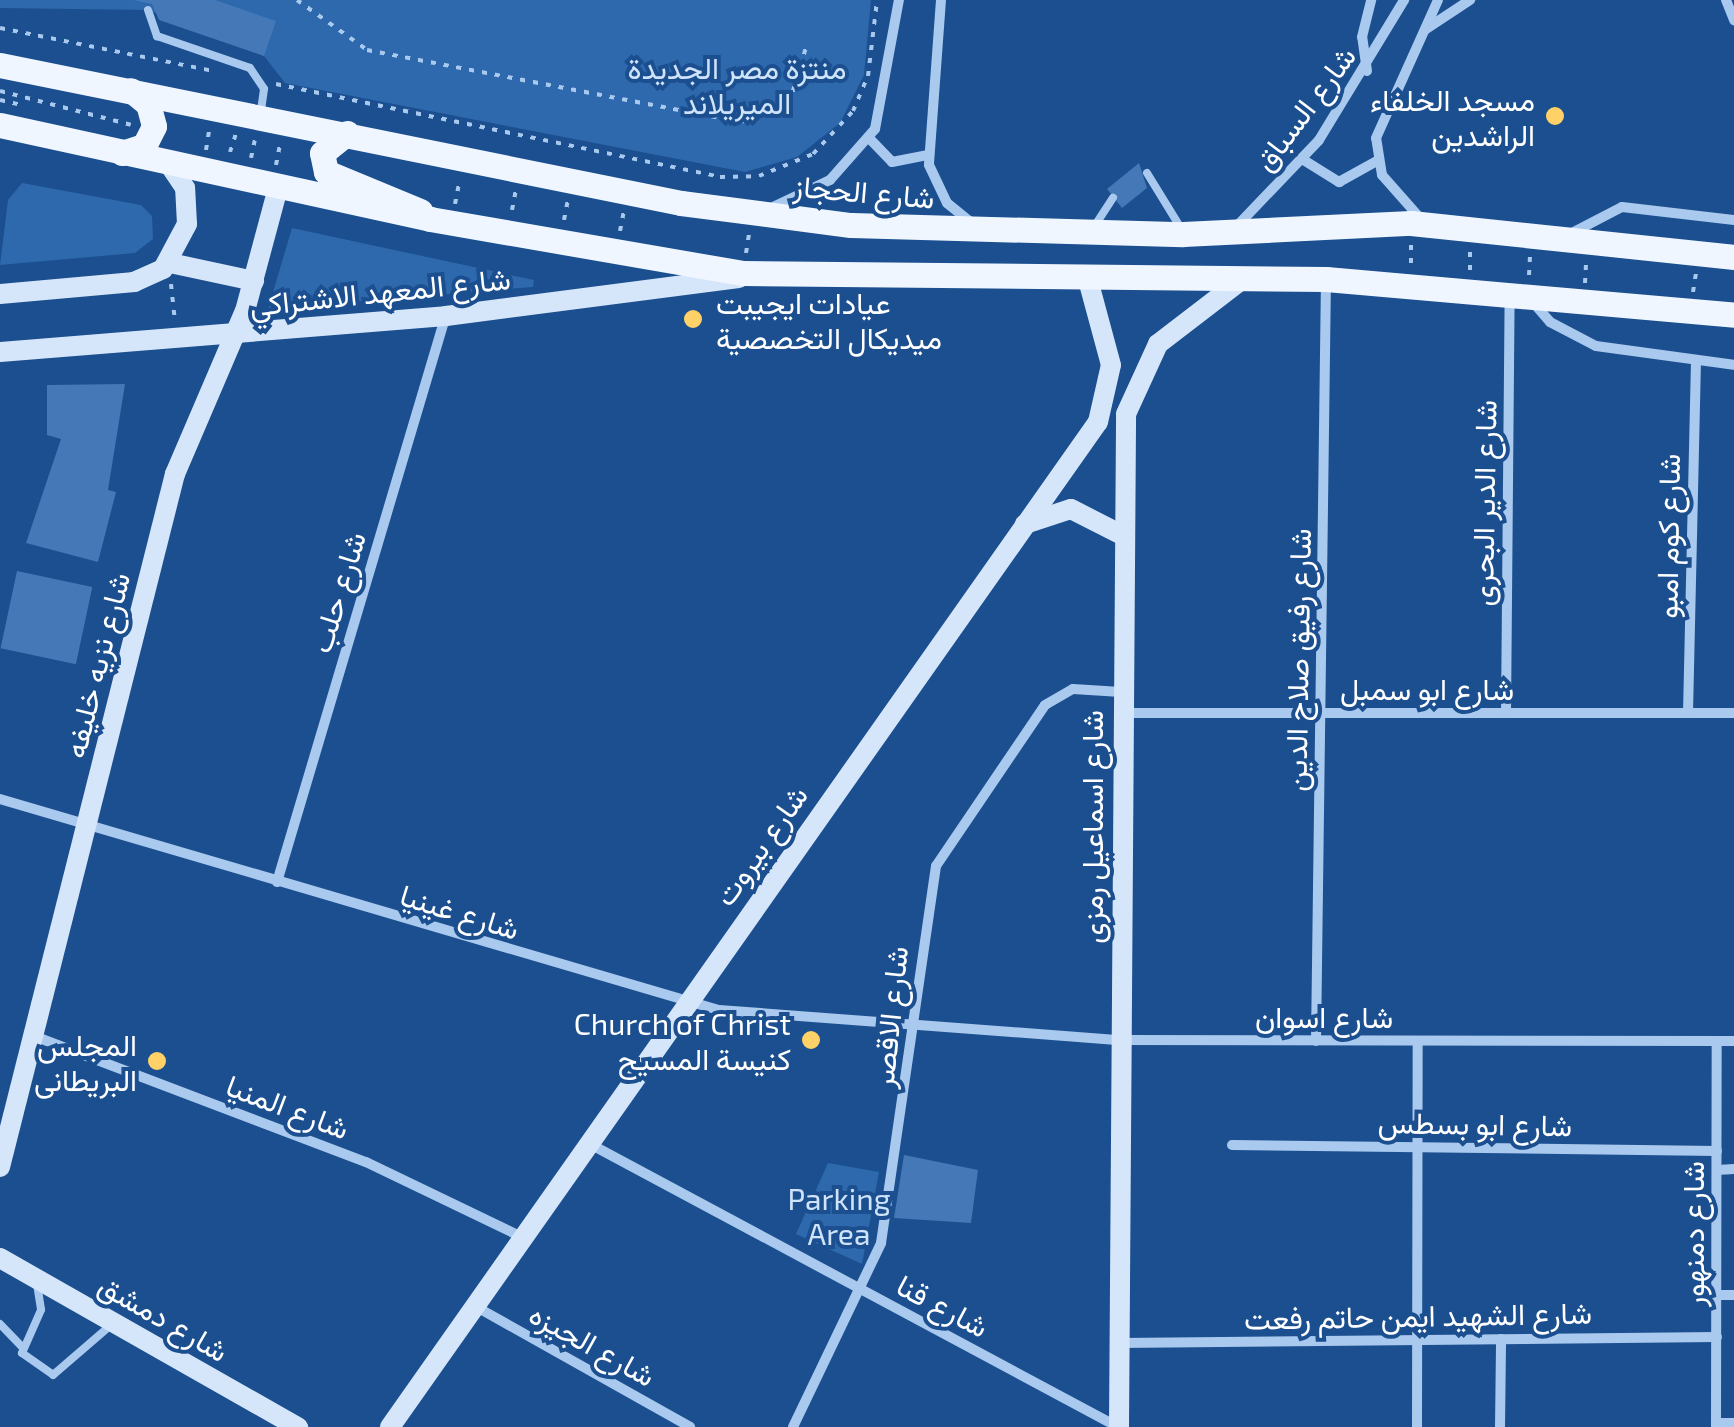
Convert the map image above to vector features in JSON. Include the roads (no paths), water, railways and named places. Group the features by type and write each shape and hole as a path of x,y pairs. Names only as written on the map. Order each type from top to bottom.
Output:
{"main road":[{"name":"شارع الحجاز","path":"0,65 131,90 268,131 347,133 464,160 752,213 985,232 1090,234 1228,234 1420,224 1734,256"},
{"path":"11,128 75,143 144,146 154,126 148,104 131,90"},
{"path":"347,133 322,153 326,172 384,190 441,221"},
{"path":"124,145 171,166 200,159 281,176 441,221 754,274 1088,280 1326,279 1734,315"}],"street":[{"path":"752,213 816,190 869,138 891,80 899,0"},
{"path":"941,0 928,155 947,202 985,232"},
{"path":"1367,71 1362,37 1371,0"},
{"name":"شارع السباق","path":"1228,234 1302,159 1367,71 1404,0"},
{"name":"شارع السباق","path":"1376,161 1382,115 1438,0"},
{"path":"1425,29 1470,0"},
{"path":"1726,0 1734,20"},
{"path":"869,138 892,162 928,155"},
{"path":"1302,159 1338,182 1376,161 1420,224"},
{"path":"169,264 188,208 171,166"},
{"name":"شارع نزيه خليفه","path":"0,1167 175,474 254,282 281,176"},
{"path":"1575,240 1622,208 1734,220"},
{"path":"0,294 134,282 169,264 254,282"},
{"name":"شارع المعهد الاشتراكي","path":"0,352 234,337 446,316 754,274"},
{"name":"شارع اسماعيل رمزى","path":"1118,1427 1122,535 1136,380 1168,333 1244,278"},
{"name":"شارع رفيق صلاح الدين","path":"1316,1040 1326,279"},
{"name":"شارع بيروت","path":"390,1427 472,1304 1107,402 1110,351 1088,280"},
{"path":"1519,294 1550,322 1586,343 1734,365"},
{"name":"شارع الدير البحرى","path":"1506,713 1519,294"},
{"name":"شارع حلب","path":"277,882 446,316"},
{"name":"شارع كوم امبو","path":"1688,713 1696,361"},
{"path":"1024,524 1071,509 1122,535"},
{"name":"شارع الاقصر","path":"792,1427 865,1292 891,1194 915,1023 926,896 946,847 1051,699 1073,689 1121,703"},
{"name":"شارع ابو سمبل","path":"1121,703 1321,713 1734,713"},
{"name":"شارع غينيا","path":"0,799 684,1004 915,1023"},
{"name":"شارع اسوان","path":"915,1023 1120,1040 1734,1040"},
{"name":"شارع المنيا","path":"33,1036 366,1162 520,1236"},
{"path":"1418,1040 1418,1427"},
{"name":"شارع دمنهور","path":"1716,1425 1717,1040"},
{"name":"شارع قنا","path":"587,1142 1118,1427"},
{"name":"شارع ابو بسطس","path":"1232,1145 1717,1150"},
{"path":"1717,1170 1734,1170"},
{"name":"شارع دمشق","path":"0,1258 298,1427"},
{"path":"1717,1295 1734,1295"},
{"name":"شارع الجيزه","path":"472,1304 690,1427"},
{"name":"شارع الشهيد ايمن حاتم رفعت","path":"1119,1342 1716,1337"},
{"path":"1500,1427 1501,1339"},
{"path":"1716,1425 1734,1424"}],"lane":[{"path":"148,10 157,36 228,55 260,80 268,131"},
{"path":"1147,173 1183,234"},
{"path":"1090,234 1114,198"},
{"path":"34,1278 41,1310 23,1348 24,1358 61,1376 88,1338 116,1324"},
{"path":"0,1324 23,1348"}],"place":[{"name":"مسجد الخلفاء الراشدين","path":"1555,116"},
{"name":"عيادات ايجيبت ميديكال التخصصية","path":"693,319"},
{"name":"Church of Christ كنيسة المسيح","path":"811,1040"},
{"name":"المجلس البريطانى","path":"157,1061"}],"park label":[{"name":"منتزة مصر الجديدة الميريلاند","path":"737,84"},
{"name":"Parking Area","path":"839,1215"}]}
